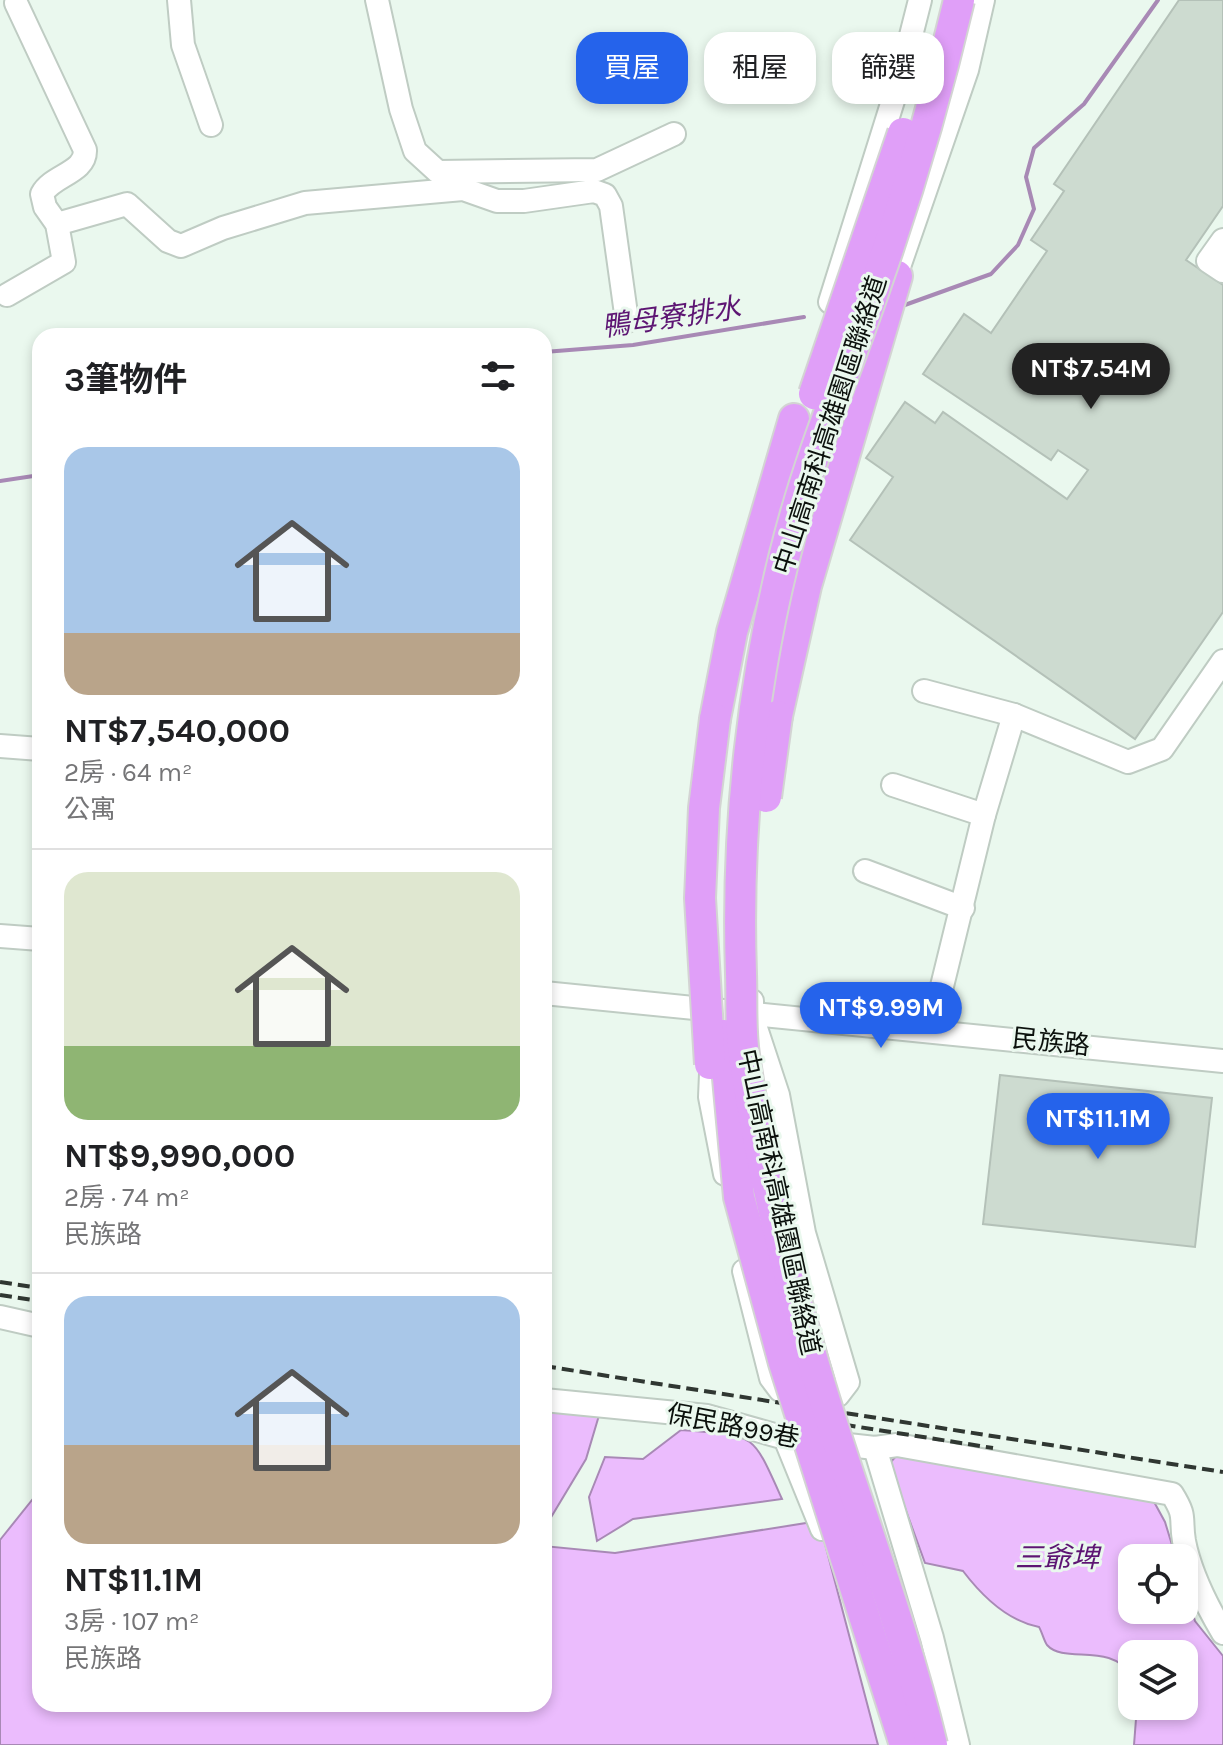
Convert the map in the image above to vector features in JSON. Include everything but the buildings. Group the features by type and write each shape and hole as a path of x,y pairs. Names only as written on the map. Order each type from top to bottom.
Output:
{"highway":[{"name":"中山高南科高雄園區聯絡道","path":"905,1745 784,1363 739,1197 724,1044 718,894 734,715 758,581 800,437 920,81 939,0"},
{"name":"中山高南科高雄園區聯絡道","path":"932,1745 868,1526 814,1364 772,1194 744,1053 738,897 753,719 770,619 790,533 827,417 879,276 941,77 959,0"},
{"path":"772,1194 758,913 764,813 777,716 806,586 897,276"},
{"path":"739,1197 708,1056 700,898 704,808 715,719 732,632 794,419"}],"street":[{"path":"179,0 183,45 211,125"},
{"path":"377,0 401,109 415,151 438,172 597,170 674,134"},
{"path":"920,0 901,75 794,419 784,478 724,734 713,866 714,1012 710,1097 738,1245 771,1378 780,1390 838,1395 848,1382 804,1233 778,1095 752,1016 749,895 758,787 783,613 855,377 897,276 967,70 983,0"},
{"path":"7,295 64,262 57,224 45,207 42,194 50,183 82,164 85,150 16,3"},
{"path":"57,224 127,204 168,241 181,246 223,228 305,203 463,189 497,201 524,201 594,191 605,195 611,206 627,321"},
{"path":"1223,240 1208,261 1223,271"},
{"path":"924,691 1014,715 1128,762 1162,749 1223,661"},
{"path":"931,1031 984,815 1014,715"},
{"path":"0,746 32,748"},
{"path":"893,785 984,815"},
{"path":"865,871 963,908"},
{"path":"0,936 32,938"},
{"name":"民族路","path":"552,994 1223,1061"},
{"path":"0,1317 32,1324"},
{"name":"保民路99巷","path":"552,1401 707,1416 785,1438 875,1448 897,1445 1172,1494 1184,1514 1184,1540 1209,1609 1223,1633"},
{"path":"785,1438 815,1509 889,1745"},
{"path":"875,1448 932,1638 958,1745"}],"water":[{"path":"552,1403 600,1412 586,1459 552,1516"},
{"path":"681,1430 738,1436 748,1441 764,1460 782,1499 633,1519 597,1541 589,1497 605,1457 643,1459"},
{"name":"三爺埤","path":"897,1455 1153,1500 1165,1522 1172,1544 1118,1544 1118,1624 1197,1624 1223,1656 1223,1745 1134,1745 1136,1720 1198,1720 1198,1640 1118,1640 1118,1662 1100,1656 1055,1651 1047,1645 1039,1627 1017,1619 996,1606 963,1571 925,1563 889,1464"},
{"path":"32,1500 32,1712 552,1712 552,1547 615,1553 819,1521 878,1745 0,1745 0,1540"}],"waterway":[{"name":"鴨母寮排水","path":"902,306 991,274 1018,245 1034,209 1026,177 1034,148 1084,104 1158,0"},
{"name":"鴨母寮排水","path":"552,351 633,345 804,317"},
{"name":"鴨母寮排水","path":"0,481 32,476"}],"railway":[{"path":"0,1282 32,1287"},
{"path":"0,1295 32,1300"},
{"path":"552,1367 1223,1472"},
{"path":"808,1419 993,1448"}]}
